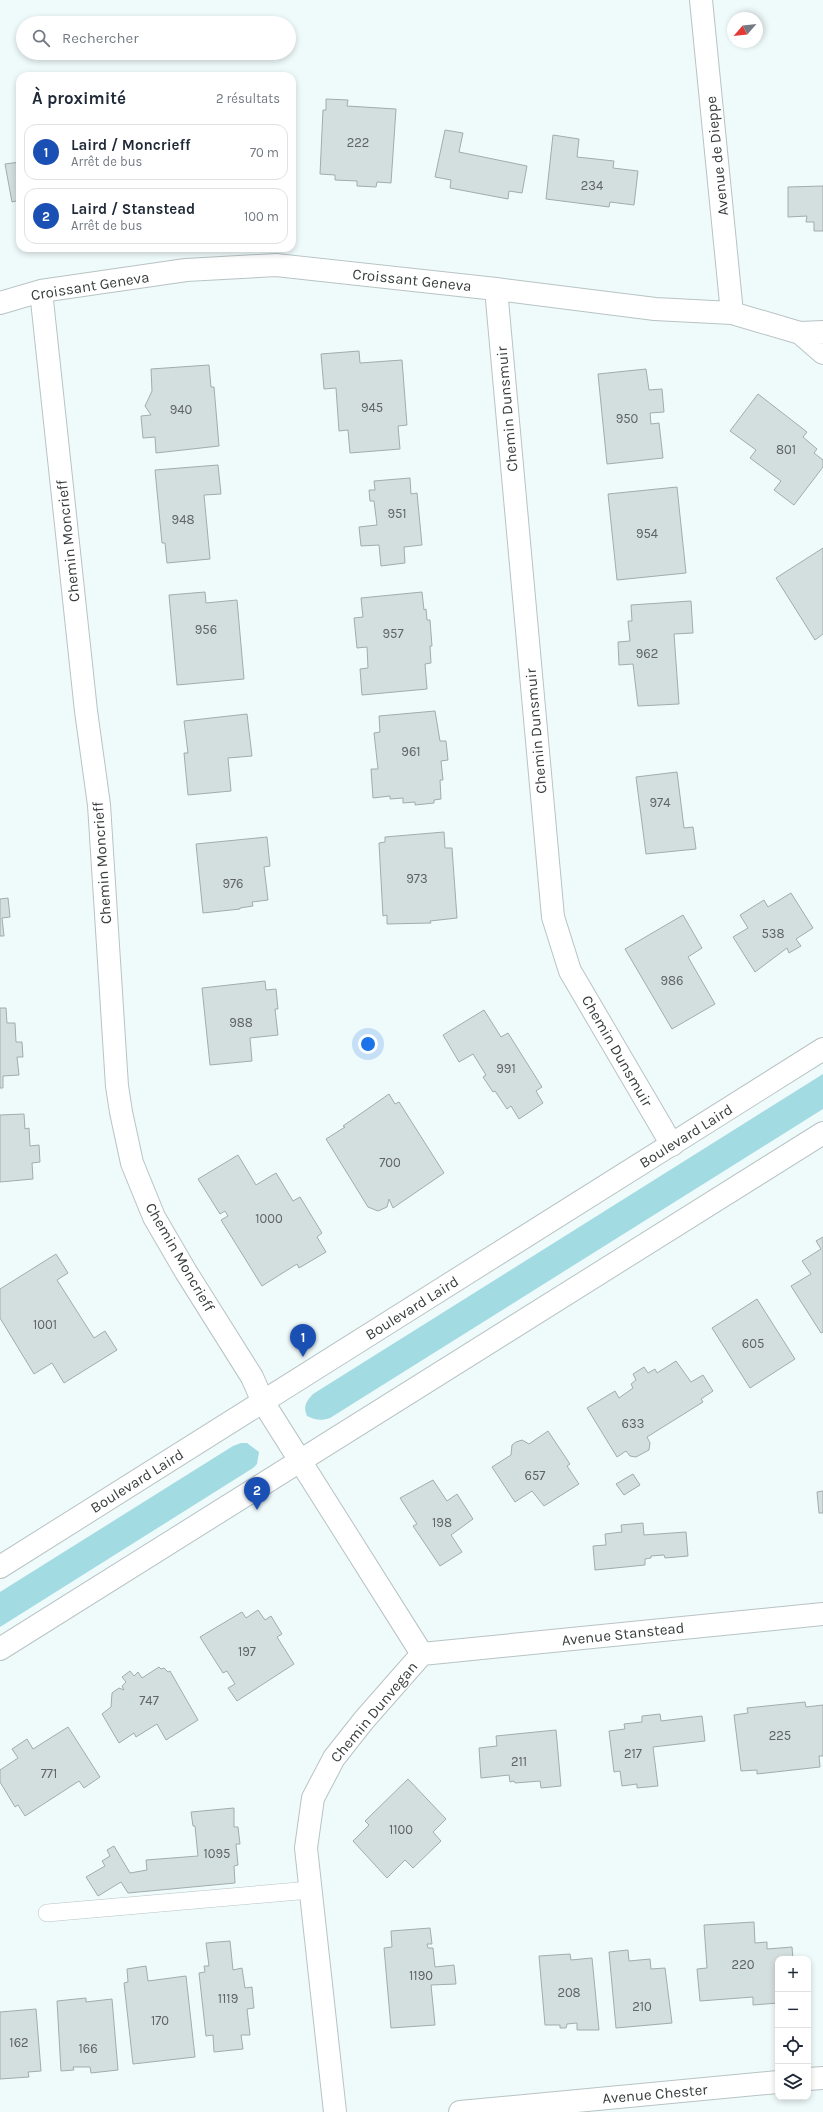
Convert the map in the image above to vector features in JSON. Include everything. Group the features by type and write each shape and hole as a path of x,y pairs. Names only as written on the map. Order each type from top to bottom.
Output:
{"street":[{"name":"Avenue de Dieppe","path":"701,0 732,313"},
{"name":"Croissant Geneva","path":"0,303 41,292 186,270 276,265 496,289 655,309 732,313 800,333 823,332"},
{"name":"Chemin Dunsmuir","path":"496,289 553,917 570,971 672,1145"},
{"name":"Chemin Moncrieff","path":"41,292 85,695 99,804 117,1086 121,1112 132,1163 154,1217 186,1272 252,1377 263,1402"},
{"path":"800,333 823,354"},
{"name":"Boulevard Laird","path":"0,1567 823,1049"},
{"path":"0,1649 823,1133"},
{"name":"Chemin Dunvegan","path":"263,1402 422,1654 364,1720 334,1758 313,1798 306,1848 335,2112"},
{"name":"Avenue Stanstead","path":"422,1654 823,1614"},
{"path":"811,2079 823,2078"},
{"name":"Avenue Chester","path":"460,2112 775,2082"}],"lane":[{"path":"47,1913 310,1890"}],"shaded area":[{"path":"823,1074 823,1109 330,1418 318,1420 307,1416 305,1409 306,1404 313,1394"},
{"path":"241,1443 247,1443 259,1452 257,1464 253,1468 0,1627 0,1592 233,1446"}],"building":[{"path":"326,99 348,100 347,106 396,109 391,183 377,182 376,187 357,186 357,181 335,180 335,175 320,174 323,110 326,110"},
{"path":"445,130 463,133 459,152 527,166 522,193 509,191 508,199 450,188 451,180 435,177"},
{"path":"553,135 579,139 577,157 614,161 613,168 638,171 634,205 610,202 609,207 546,199"},
{"path":"16,163 16,201 12,202 5,164"},
{"path":"823,186 823,231 814,231 814,222 806,222 807,216 788,217 788,187"},
{"path":"359,351 360,363 402,360 407,425 398,426 400,449 350,453 348,430 339,431 336,388 324,389 321,354"},
{"path":"209,365 211,387 214,387 219,446 156,453 155,437 143,438 141,416 151,415 145,406 152,391 151,369"},
{"path":"646,369 649,390 662,389 664,412 650,413 651,424 659,423 663,458 607,464 598,374"},
{"path":"758,394 807,432 803,437 817,449 814,453 823,460 823,467 794,505 774,490 781,481 750,458 756,450 730,431"},
{"path":"218,465 221,494 204,495 210,559 167,563 165,543 162,543 155,470"},
{"path":"410,478 411,494 417,493 422,545 404,547 405,563 381,566 379,545 361,546 359,527 377,525 374,501 370,501 369,490 375,490 374,481"},
{"path":"677,487 686,573 617,580 608,494"},
{"path":"823,548 823,634 815,640 776,578"},
{"path":"205,592 206,603 237,600 244,679 177,685 169,595"},
{"path":"422,592 424,610 426,609 427,620 430,620 432,646 430,646 431,663 425,664 427,689 362,695 360,669 368,668 367,647 357,648 354,618 363,617 361,598"},
{"path":"691,601 693,633 674,634 679,704 638,706 633,664 619,665 618,642 630,641 628,621 632,621 631,605"},
{"path":"435,711 440,741 446,741 448,760 441,761 443,780 440,780 441,799 434,800 434,803 415,805 415,802 403,803 403,798 390,799 390,796 373,798 371,769 378,769 374,733 380,732 379,716"},
{"path":"247,714 252,756 228,758 231,791 188,795 184,753 188,753 184,721"},
{"path":"677,772 684,828 693,827 696,849 646,854 636,777"},
{"path":"444,832 445,848 452,848 457,918 430,921 431,923 387,924 387,915 383,916 379,843 385,842 385,837"},
{"path":"267,837 270,866 264,867 268,900 252,902 253,906 240,909 203,913 196,844"},
{"path":"791,893 813,928 796,939 801,946 789,953 787,948 755,972 733,937 748,928 740,915 764,900 768,907"},
{"path":"8,898 10,917 2,918 4,936 0,936 0,899"},
{"path":"683,915 702,948 688,957 715,1004 672,1029 625,949"},
{"path":"265,981 266,990 276,989 278,1009 275,1009 278,1035 250,1038 252,1061 210,1065 202,988"},
{"path":"0,1008 6,1008 7,1023 15,1023 16,1042 22,1042 23,1057 17,1057 19,1075 3,1076 3,1088 0,1088"},
{"path":"484,1010 501,1037 508,1033 542,1087 536,1091 543,1103 519,1119 511,1106 507,1109 495,1091 493,1092 483,1077 486,1075 473,1054 459,1062 443,1035"},
{"path":"389,1094 395,1104 399,1102 444,1173 393,1208 389,1199 387,1207 378,1211 368,1207 326,1139 345,1127 343,1126"},
{"path":"24,1114 25,1129 29,1128 30,1146 39,1145 40,1162 32,1163 33,1179 0,1182 0,1115"},
{"path":"238,1155 256,1185 276,1173 293,1201 300,1197 322,1233 317,1237 326,1252 299,1268 297,1264 262,1286 221,1220 228,1216 225,1211 220,1214 198,1179"},
{"path":"823,1237 823,1332 821,1333 791,1286 811,1274 802,1261 821,1249 816,1241"},
{"path":"56,1254 68,1273 57,1280 94,1338 105,1331 117,1350 64,1383 52,1363 34,1374 0,1318 0,1289"},
{"path":"757,1299 795,1359 750,1388 712,1328"},
{"path":"676,1361 691,1382 703,1375 713,1391 701,1399 703,1402 647,1437 650,1443 649,1450 636,1457 630,1456 626,1451 617,1457 587,1408 615,1391 619,1398 633,1388 631,1384 636,1380 633,1374 644,1367 648,1373 655,1369 657,1373"},
{"path":"548,1431 570,1464 567,1466 579,1484 544,1506 532,1491 515,1502 492,1467 511,1455 512,1445 516,1442 522,1440 529,1444"},
{"path":"633,1474 640,1485 624,1495 616,1484"},
{"path":"433,1480 447,1501 457,1494 473,1519 451,1535 462,1552 440,1566 413,1526 417,1524 400,1498"},
{"path":"823,1491 823,1513 819,1513 817,1492"},
{"path":"643,1523 644,1535 686,1532 688,1556 665,1558 664,1555 651,1556 651,1558 645,1559 645,1565 595,1570 593,1546 606,1545 605,1534 622,1532 621,1525"},
{"path":"258,1610 265,1620 271,1616 282,1634 277,1637 294,1664 237,1701 228,1688 235,1684 227,1671 223,1673 200,1637 242,1612 246,1618"},
{"path":"159,1667 161,1669 164,1668 168,1672 170,1671 198,1720 166,1740 157,1724 136,1737 134,1733 119,1743 102,1714 111,1707 112,1693 119,1688 124,1690 122,1686 126,1682 122,1677 130,1671 134,1676 138,1672 142,1678"},
{"path":"805,1702 806,1707 823,1705 823,1756 819,1756 820,1767 757,1774 757,1770 741,1771 734,1715 748,1713 747,1708"},
{"path":"660,1714 661,1721 702,1716 705,1741 653,1747 658,1786 637,1788 637,1784 622,1786 620,1771 614,1772 609,1731 625,1729 624,1724 642,1722 642,1716"},
{"path":"68,1727 100,1777 84,1788 79,1781 25,1816 18,1805 15,1807 0,1782 0,1770 18,1758 12,1749 27,1739 33,1749"},
{"path":"556,1730 561,1786 541,1788 540,1781 510,1782 509,1775 481,1778 479,1748 497,1746 496,1736"},
{"path":"408,1779 446,1819 433,1832 441,1841 413,1868 405,1860 387,1878 353,1841 369,1825 365,1821"},
{"path":"234,1808 234,1827 238,1827 240,1844 236,1844 238,1865 234,1866 235,1883 128,1893 121,1882 98,1896 86,1877 105,1866 102,1861 110,1856 107,1850 114,1846 130,1873 147,1870 146,1860 198,1856 195,1826 193,1826 191,1812"},
{"path":"754,1922 755,1943 767,1942 767,1949 792,1947 793,1956 775,1956 775,2003 753,2005 753,1997 700,2001 697,1969 707,1968 704,1925"},
{"path":"430,1928 432,1944 427,1944 428,1948 433,1948 435,1967 454,1965 456,1984 431,1985 435,2025 391,2028 384,1948 392,1947 391,1931"},
{"path":"230,1941 233,1970 242,1968 245,1988 252,1987 254,2008 247,2009 250,2035 241,2035 243,2049 214,2052 213,2035 206,2036 199,1973 205,1972 204,1966 209,1966 206,1943"},
{"path":"628,1950 629,1961 650,1959 651,1969 665,1968 672,2023 616,2028 609,1952"},
{"path":"570,1954 571,1960 592,1958 599,2030 577,2030 577,2023 567,2024 566,2028 560,2028 560,2025 545,2025 539,1956"},
{"path":"146,1966 148,1981 186,1976 195,2057 133,2064 124,1983 128,1982 127,1969"},
{"path":"86,1998 86,2002 112,1999 118,2070 91,2073 90,2067 73,2067 74,2070 61,2071 57,2001"},
{"path":"36,2009 41,2071 28,2072 29,2077 0,2079 0,2012"}],"place":[{"name":"Laird / Moncrieff","path":"303,1357"},
{"name":"Laird / Stanstead","path":"257,1510"}]}
